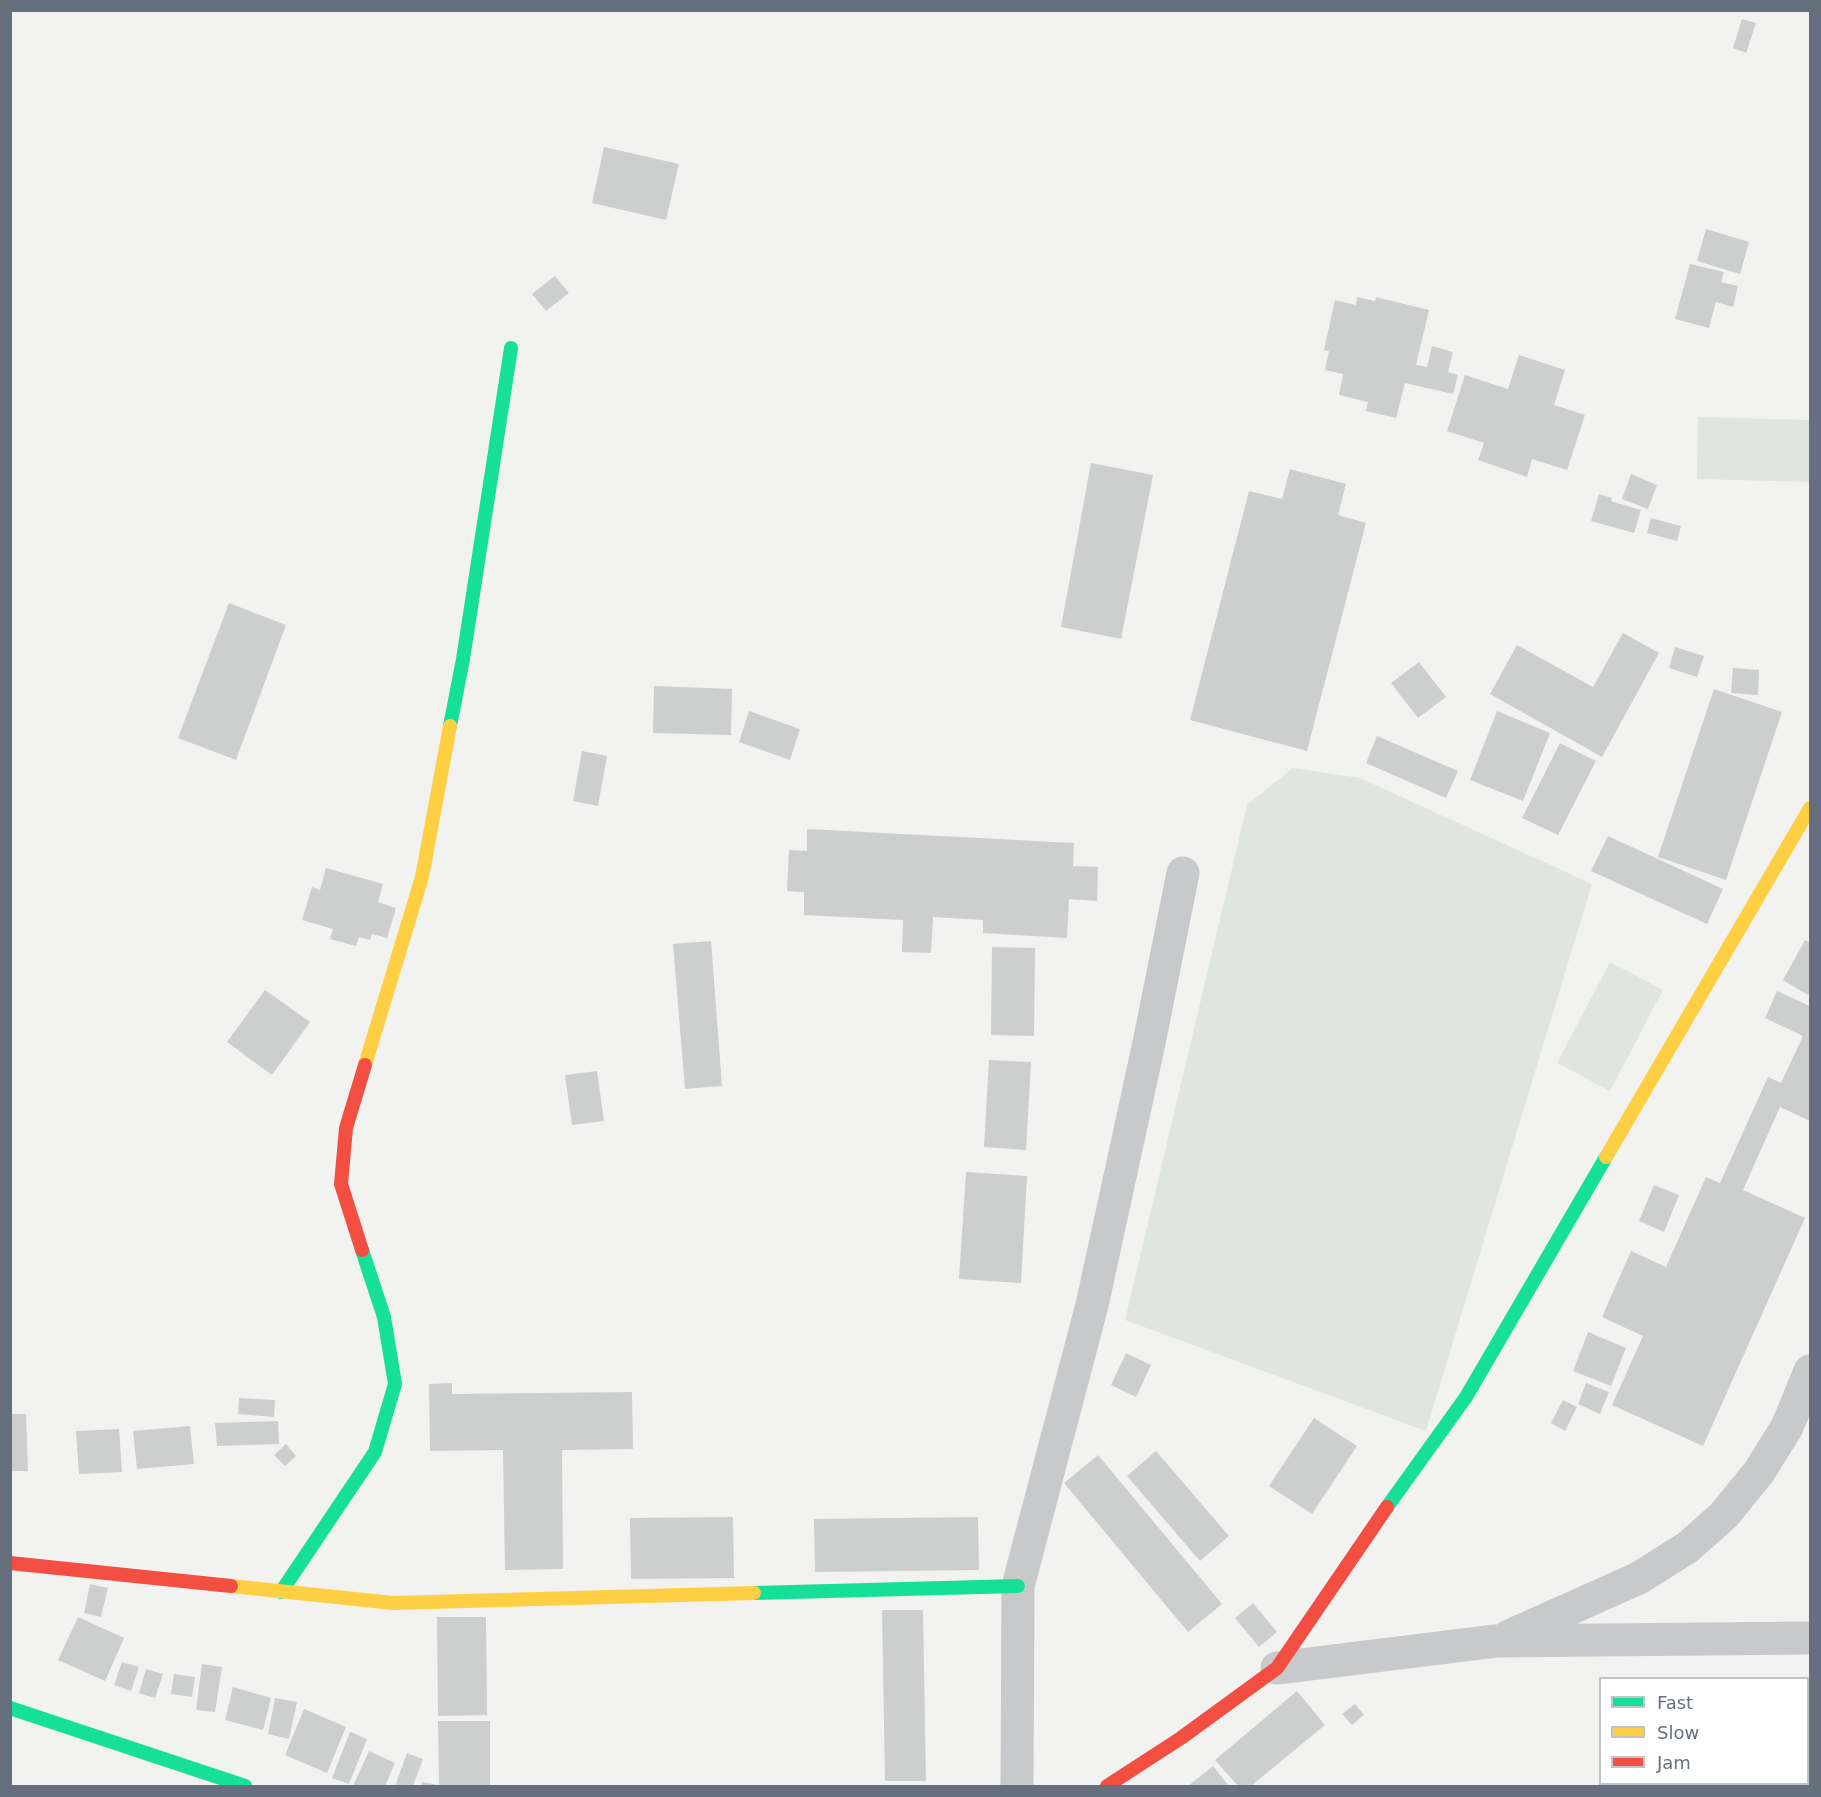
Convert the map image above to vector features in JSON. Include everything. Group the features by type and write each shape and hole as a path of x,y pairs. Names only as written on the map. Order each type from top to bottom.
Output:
{"street":[{"path":"281,1592 375,1452 395,1384 384,1317 341,1184 346,1128 422,877 463,659 510,348"},
{"path":"1107,1786 1181,1738 1277,1668 1375,1523 1466,1397 1810,808"},
{"path":"1017,1786 1018,1586 1092,1305 1183,873"},
{"path":"1496,1641 1639,1578 1688,1547 1724,1515 1759,1472 1787,1427 1810,1371"},
{"path":"10,1563 393,1604 1018,1586"},
{"path":"1277,1668 1496,1641 1810,1638"},
{"path":"10,1708 245,1786"}],"shaded area":[{"path":"1698,417 1810,420 1810,482 1697,479"},
{"path":"1293,768 1360,778 1592,884 1426,1431 1125,1320 1247,805"},
{"path":"1610,962 1663,990 1610,1091 1557,1063"}],"building":[{"path":"1742,19 1756,23 1746,53 1733,48"},
{"path":"604,147 679,164 666,220 592,203"},
{"path":"1706,229 1749,242 1740,274 1697,261"},
{"path":"1690,264 1724,272 1721,282 1738,286 1733,307 1716,302 1709,328 1675,319"},
{"path":"555,276 569,293 546,311 532,294"},
{"path":"1357,297 1375,301 1376,297 1429,310 1416,365 1427,367 1432,346 1453,352 1448,372 1458,375 1453,394 1405,383 1396,418 1366,411 1368,402 1339,395 1343,374 1325,370 1329,351 1324,350 1335,300 1356,305"},
{"path":"1519,355 1565,370 1554,405 1585,415 1567,470 1532,459 1527,477 1478,460 1484,443 1447,431 1465,375 1508,389"},
{"path":"1091,463 1153,475 1121,639 1061,627"},
{"path":"1290,469 1346,484 1338,515 1366,523 1307,751 1190,720 1249,491 1282,499"},
{"path":"1631,474 1657,485 1648,509 1622,499"},
{"path":"1599,494 1612,498 1611,501 1641,510 1634,533 1591,521"},
{"path":"1651,518 1681,526 1677,541 1647,533"},
{"path":"229,603 286,625 236,760 178,738"},
{"path":"1623,633 1659,653 1602,757 1490,694 1517,645 1593,687"},
{"path":"1675,647 1704,656 1697,677 1669,668"},
{"path":"1419,662 1446,697 1418,718 1391,683"},
{"path":"1733,668 1759,670 1758,695 1731,693"},
{"path":"654,686 732,689 731,735 653,733"},
{"path":"1714,689 1782,712 1726,880 1658,857"},
{"path":"749,711 800,729 790,760 739,742"},
{"path":"1497,711 1550,733 1523,801 1470,780"},
{"path":"1377,736 1458,771 1446,798 1366,763"},
{"path":"1560,743 1596,761 1558,835 1522,818"},
{"path":"582,751 607,756 598,806 573,801"},
{"path":"807,829 1074,843 1073,866 1098,867 1097,901 1069,899 1067,938 983,933 983,920 933,917 931,953 902,952 903,920 804,915 804,892 787,891 789,850 807,851"},
{"path":"1608,836 1723,889 1707,924 1591,871"},
{"path":"326,868 383,884 378,902 396,908 387,938 372,934 370,940 359,937 356,946 330,939 333,929 302,920 312,887 320,890"},
{"path":"1805,940 1810,943 1810,991 1808,995 1783,980"},
{"path":"711,941 722,1086 685,1089 673,944"},
{"path":"992,947 1035,948 1034,1036 991,1035"},
{"path":"265,990 310,1022 272,1075 227,1042"},
{"path":"1777,991 1810,1006 1810,1121 1780,1107 1743,1190 1805,1218 1703,1446 1612,1405 1643,1336 1602,1317 1631,1251 1666,1267 1706,1177 1720,1183 1768,1077 1781,1083 1803,1036 1765,1018"},
{"path":"989,1060 1031,1062 1026,1150 984,1147"},
{"path":"597,1071 604,1121 572,1125 565,1075"},
{"path":"966,1172 1027,1176 1021,1283 959,1279"},
{"path":"1654,1185 1679,1195 1664,1232 1639,1221"},
{"path":"1588,1332 1626,1348 1611,1386 1573,1371"},
{"path":"1126,1353 1151,1365 1136,1397 1111,1385"},
{"path":"452,1383 452,1394 632,1392 633,1449 562,1450 563,1569 505,1570 503,1450 430,1451 429,1384"},
{"path":"1586,1383 1609,1392 1600,1414 1578,1404"},
{"path":"239,1398 275,1400 274,1417 238,1414"},
{"path":"1563,1400 1577,1407 1565,1431 1551,1423"},
{"path":"10,1414 26,1414 28,1471 10,1471"},
{"path":"1314,1418 1357,1446 1312,1514 1269,1486"},
{"path":"278,1421 279,1444 217,1446 215,1423"},
{"path":"190,1426 194,1464 137,1469 133,1431"},
{"path":"119,1429 122,1472 79,1474 76,1431"},
{"path":"286,1444 296,1456 285,1466 274,1455"},
{"path":"1156,1451 1229,1536 1200,1561 1127,1476"},
{"path":"1098,1455 1222,1604 1188,1632 1064,1483"},
{"path":"733,1517 734,1578 631,1579 630,1518"},
{"path":"978,1517 979,1570 815,1572 814,1519"},
{"path":"90,1584 108,1588 101,1617 84,1613"},
{"path":"1253,1603 1277,1632 1259,1647 1235,1618"},
{"path":"882,1610 923,1610 926,1781 885,1781"},
{"path":"78,1617 124,1638 105,1681 58,1660"},
{"path":"437,1617 486,1617 487,1715 438,1716"},
{"path":"122,1662 139,1667 131,1691 114,1685"},
{"path":"202,1664 222,1667 215,1712 196,1710"},
{"path":"146,1669 163,1674 155,1698 139,1693"},
{"path":"174,1674 195,1677 192,1697 171,1694"},
{"path":"233,1687 271,1698 263,1730 225,1720"},
{"path":"1297,1691 1325,1725 1251,1786 1238,1786 1215,1760"},
{"path":"275,1698 297,1702 289,1739 268,1734"},
{"path":"1355,1704 1364,1715 1352,1725 1342,1714"},
{"path":"304,1709 346,1727 327,1773 285,1755"},
{"path":"438,1721 490,1721 490,1786 421,1786 422,1782 439,1785"},
{"path":"350,1732 367,1739 349,1784 332,1778"},
{"path":"369,1751 395,1763 385,1786 353,1786"},
{"path":"407,1753 423,1759 413,1786 395,1786"},
{"path":"1213,1766 1229,1786 1188,1786"}],"traffic: fast":[{"path":"450,726 463,659 511,348"},
{"path":"1387,1507 1466,1397 1606,1157"},
{"path":"281,1592 375,1452 395,1384 384,1317 362,1250"},
{"path":"754,1593 1018,1586"},
{"path":"10,1708 245,1786"}],"traffic: slow":[{"path":"365,1065 422,877 450,726"},
{"path":"1606,1157 1810,808"},
{"path":"231,1586 393,1603 754,1593"}],"traffic: jam":[{"path":"362,1250 341,1184 346,1128 365,1065"},
{"path":"1107,1786 1181,1738 1277,1668 1387,1507"},
{"path":"10,1563 231,1586"}]}
